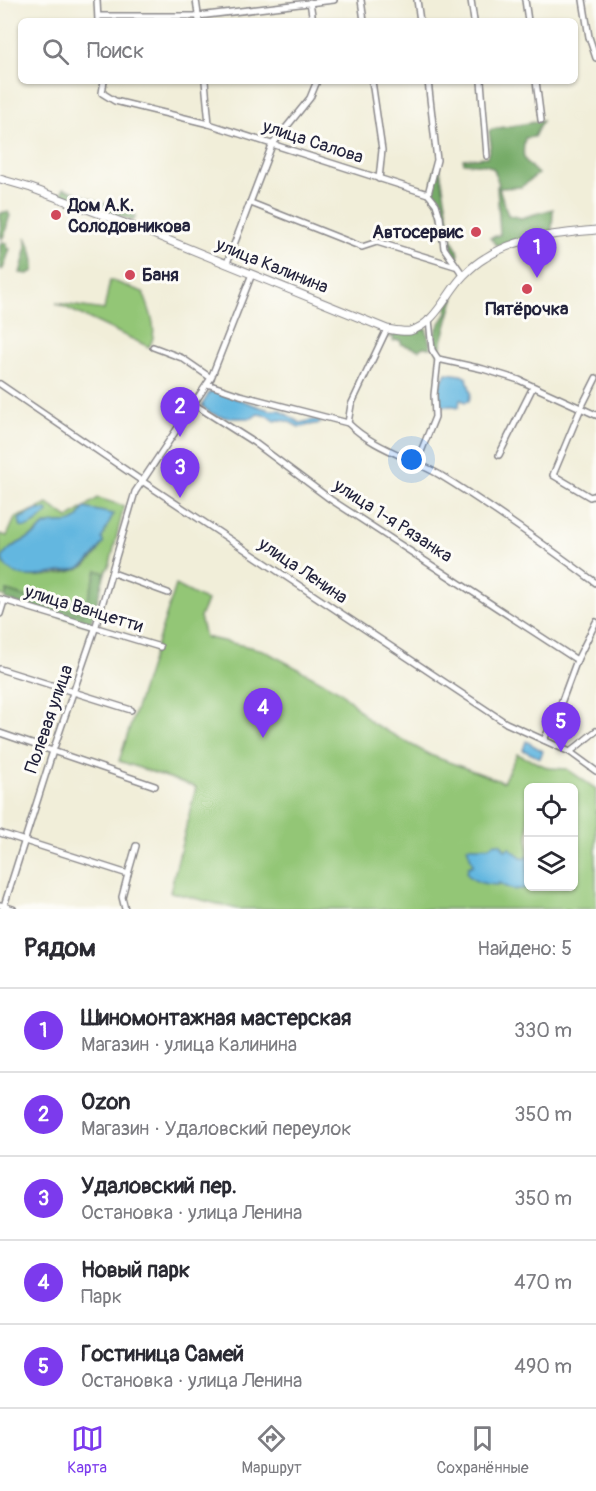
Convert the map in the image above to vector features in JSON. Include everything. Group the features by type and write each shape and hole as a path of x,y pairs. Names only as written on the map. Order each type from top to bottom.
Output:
{"main road":[{"name":"улица Калинина","path":"0,179 42,192 227,263 387,329 410,331 429,319 463,275 484,258 509,246 538,237 596,230"}],"street":[{"path":"97,0 99,18 199,18 334,0"},
{"path":"196,0 199,18"},
{"path":"361,0 364,18"},
{"path":"417,0 420,18"},
{"path":"471,0 474,18"},
{"path":"525,0 528,18"},
{"path":"583,0 589,37 596,57"},
{"path":"310,2 313,18"},
{"name":"улица Салова","path":"104,84 102,93 115,101 209,124 428,194"},
{"path":"205,84 209,124"},
{"path":"227,263 272,145 310,98 316,84"},
{"path":"372,84 382,150 379,179"},
{"path":"428,84 437,160 428,194 436,204 440,217 444,248 463,275"},
{"path":"481,84 487,156"},
{"path":"536,84 541,120"},
{"path":"251,203 362,247 377,242 456,266"},
{"name":"Полевая улица","path":"2,907 113,573 135,492 209,381 252,274"},
{"path":"416,464 435,417 434,395 438,359 432,350 429,319"},
{"path":"348,423 351,405 387,329"},
{"path":"153,347 182,358 209,381 240,395 348,423 361,436 447,480 522,528 596,583"},
{"path":"438,359 483,369 534,387 596,415"},
{"path":"596,378 553,475 590,497 596,495"},
{"name":"улица Ленина","path":"0,384 506,723 570,752 596,771"},
{"path":"499,455 534,387"},
{"name":"улица 1-я Рязанка","path":"195,405 255,443 330,499 577,660"},
{"path":"113,573 168,593"},
{"path":"0,614 2,600"},
{"name":"улица Ванцетти","path":"2,600 160,647"},
{"path":"544,740 560,706 577,660 596,622"},
{"path":"0,669 131,710"},
{"path":"570,752 595,732"},
{"path":"0,733 155,786"},
{"path":"0,833 128,874"},
{"path":"125,909 122,897 136,846"},
{"path":"2,907 13,909"}],"green space":[{"path":"542,121 534,137 525,138 523,150 526,162 538,174 521,187 499,188 508,215 521,218 553,209 552,232 497,246 490,238 500,235 497,186 499,185 494,169 487,165 464,163 463,159 487,157 491,144 489,131 492,129"},
{"path":"439,163 452,239 459,254 456,261 452,253 445,218 435,197 433,177"},
{"path":"64,188 136,216 133,221 61,194"},
{"path":"8,212 10,216 1,240 0,214"},
{"path":"26,237 34,266 34,271 28,274 20,273 26,251"},
{"path":"3,242 10,249 3,269 0,270 0,244"},
{"path":"110,280 143,292 154,327 149,347 56,303 104,310"},
{"path":"455,295 438,354 435,341 436,332 447,313 446,308"},
{"path":"426,328 431,348 423,347 419,350 401,344 401,341 393,341 394,337 387,337 394,334"},
{"path":"98,498 124,506 110,564 105,573 97,571 83,614 7,591 6,597 0,595 0,534 7,536 15,518 48,504 68,518","holes":["84,508 113,514 102,538 101,547 85,566 51,575 26,576 21,574 12,547 42,527 50,524 71,523 80,516"]},
{"path":"97,570 105,573 90,626 5,599 7,591 83,614"},
{"path":"176,585 207,601 200,617 205,637 263,650 340,691 372,723 430,755 503,782 517,754 549,768 567,769 596,789 596,909 237,909 170,892 196,787 119,761"}],"water":[{"path":"446,373 467,378 471,393 469,401 465,402 460,399 457,408 443,406 438,399 439,387"},
{"path":"214,390 260,407 280,410 300,423 317,419 321,423 299,427 287,421 275,421 268,416 258,414 252,418 218,416 206,410 202,405 209,393"},
{"path":"84,508 113,514 102,538 103,543 85,565 74,570 35,576 19,575 6,567 2,559 9,550 37,533 44,526 76,520"},
{"path":"37,510 48,512 32,525 21,527 19,519"},
{"path":"526,741 543,751 540,758 523,750"},
{"path":"496,843 501,844 505,850 509,848 524,859 524,888 511,889 499,883 497,885 480,882 467,874 468,867 473,865 467,847 487,847"}],"place":[{"name":"Дом А.К. Солодовникова","path":"56,215"},
{"name":"Автосервис","path":"476,232"},
{"name":"Баня","path":"130,275"},
{"name":"Шиномонтажная мастерская","path":"537,278"},
{"name":"Пятёрочка","path":"527,289"},
{"name":"Ozon","path":"180,437"},
{"name":"Удаловский пер.","path":"180,498"},
{"name":"Новый парк","path":"263,738"},
{"name":"Гостиница Самей","path":"561,752"}]}
